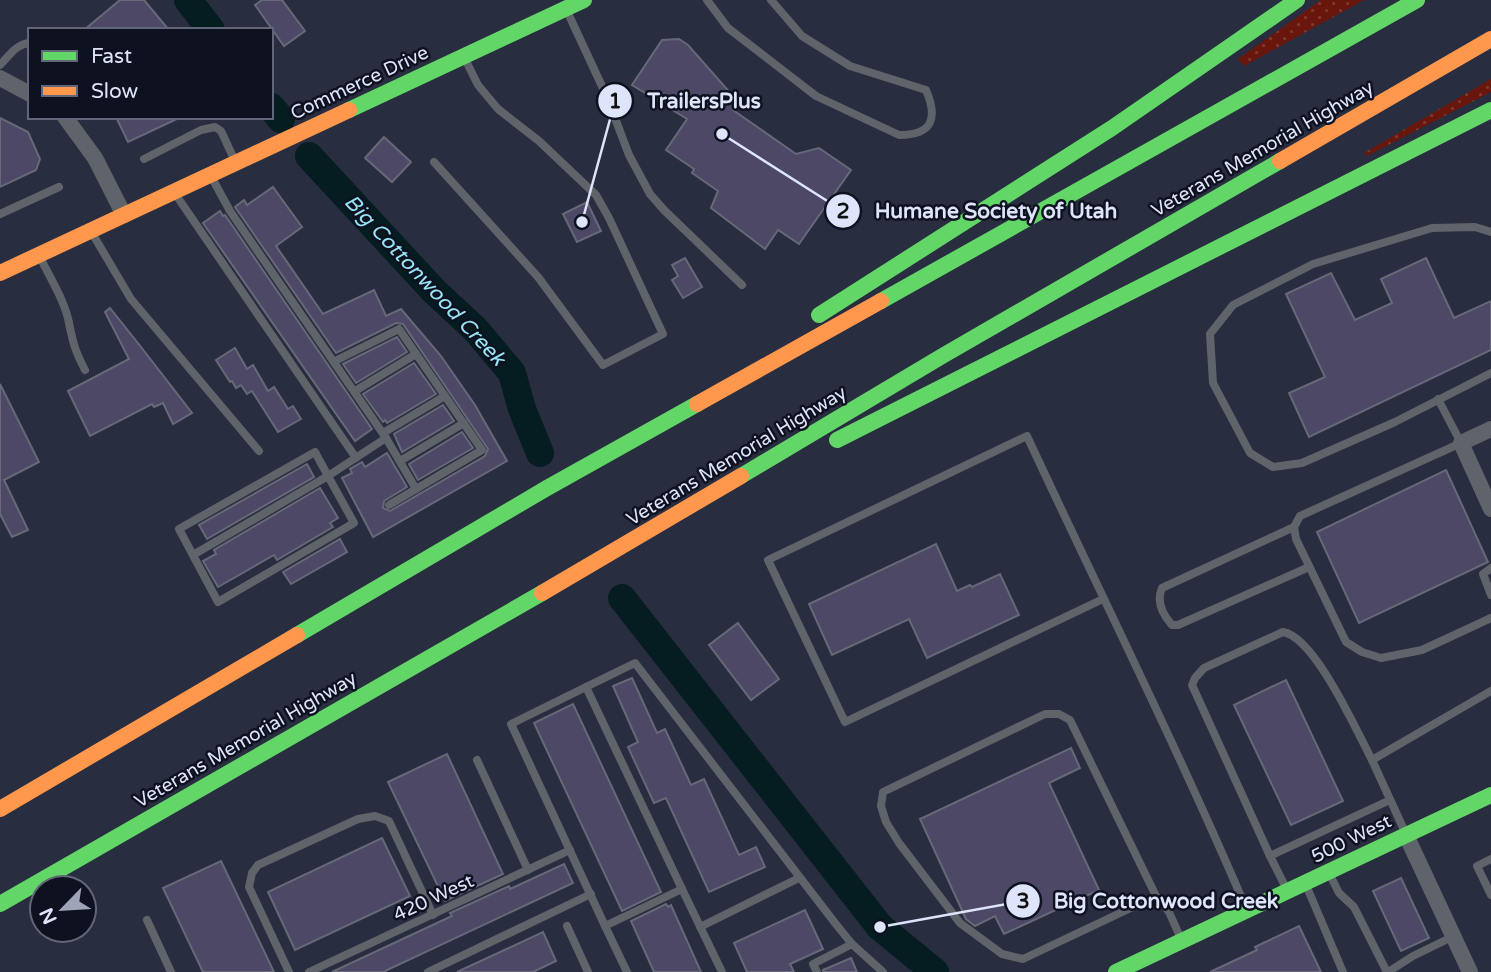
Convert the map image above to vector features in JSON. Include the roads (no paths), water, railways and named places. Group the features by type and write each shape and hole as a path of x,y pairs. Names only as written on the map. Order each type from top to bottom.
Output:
{"main road":[{"name":"Commerce Drive","path":"0,273 584,0"},
{"path":"806,323 1112,128 1297,0"},
{"path":"0,810 547,488 1417,0"},
{"name":"Veterans Memorial Highway","path":"0,904 596,562 944,355 1491,39"},
{"path":"596,562 1491,110"},
{"path":"547,488 782,338"},
{"name":"500 West","path":"1116,972 1491,795"}],"street":[{"path":"0,78 28,93"},
{"path":"66,119 95,158 124,215"},
{"path":"1491,429 1461,443 1491,509"},
{"path":"1406,835 1470,972"}],"lane":[{"path":"710,1 728,28 816,96 899,135 921,132 931,121 933,107 926,90 850,66 802,36 771,0"},
{"path":"565,9 607,97 629,155 645,185 664,210 742,285"},
{"path":"0,65 15,49 28,43"},
{"path":"435,162 538,277 603,365 663,334 596,195 539,141 491,102 463,57"},
{"path":"144,159 201,130 215,127 221,131 236,163"},
{"path":"211,175 230,211 335,361 385,436 416,489"},
{"path":"0,214 59,187"},
{"path":"174,191 356,458"},
{"path":"1491,232 1475,227 1432,228 1314,264 1233,305 1210,334 1213,383 1250,453 1273,467 1302,463 1395,422 1491,373"},
{"path":"90,231 131,299 259,451"},
{"path":"39,255 59,297 69,323 74,349 85,370"},
{"path":"335,361 399,330 482,450 389,505"},
{"path":"355,391 416,354"},
{"path":"193,555 328,476 445,396"},
{"path":"1309,567 1178,625 1172,625 1166,619 1159,605 1162,588 1294,527 1300,516 1461,443 1438,399"},
{"path":"400,461 464,423"},
{"path":"1103,599 845,722 768,560 1027,436 1103,599 1247,911"},
{"path":"315,452 328,476 354,523 218,603 179,529 315,452"},
{"path":"1294,527 1296,539 1346,642 1362,652 1381,658 1422,650 1491,618"},
{"path":"1491,568 1483,577 1491,595"},
{"path":"1287,892 1192,685 1203,668 1283,632 1291,633 1327,674 1372,760 1406,835"},
{"path":"627,972 511,724 635,663 799,878 852,944 883,972"},
{"path":"586,687 722,972"},
{"path":"1372,760 1491,691"},
{"path":"1156,896 1024,959 1002,954 960,923 899,843 881,806 883,792 1045,714 1059,714 1070,720 1156,896 1169,912 1182,942"},
{"path":"477,760 528,870"},
{"path":"1270,856 1390,800"},
{"path":"289,972 249,887 252,873 258,865 358,819 375,816 389,821 433,915"},
{"name":"420 West","path":"309,972 570,850"},
{"path":"1491,859 1477,866 1491,895"},
{"path":"1329,873 1339,893 1354,907 1387,972 1454,936"},
{"path":"700,927 799,878"},
{"path":"1305,883 1343,972"},
{"path":"606,926 682,889"},
{"path":"428,972 591,894"},
{"path":"147,920 170,972"},
{"path":"567,926 588,972"},
{"path":"817,972 813,964 852,944"}],"waterway":[{"name":"Big Cottonwood Creek","path":"188,0 209,28"},
{"name":"Big Cottonwood Creek","path":"273,109 281,119"},
{"name":"Big Cottonwood Creek","path":"309,156 435,292 475,329 512,373 522,409 540,453"},
{"name":"Big Cottonwood Creek","path":"622,598 880,927 935,972"}],"place":[{"name":"Humane Society of Utah","path":"722,134"},
{"name":"TrailersPlus","path":"582,222"},
{"name":"Big Cottonwood Creek","path":"880,927"}]}
